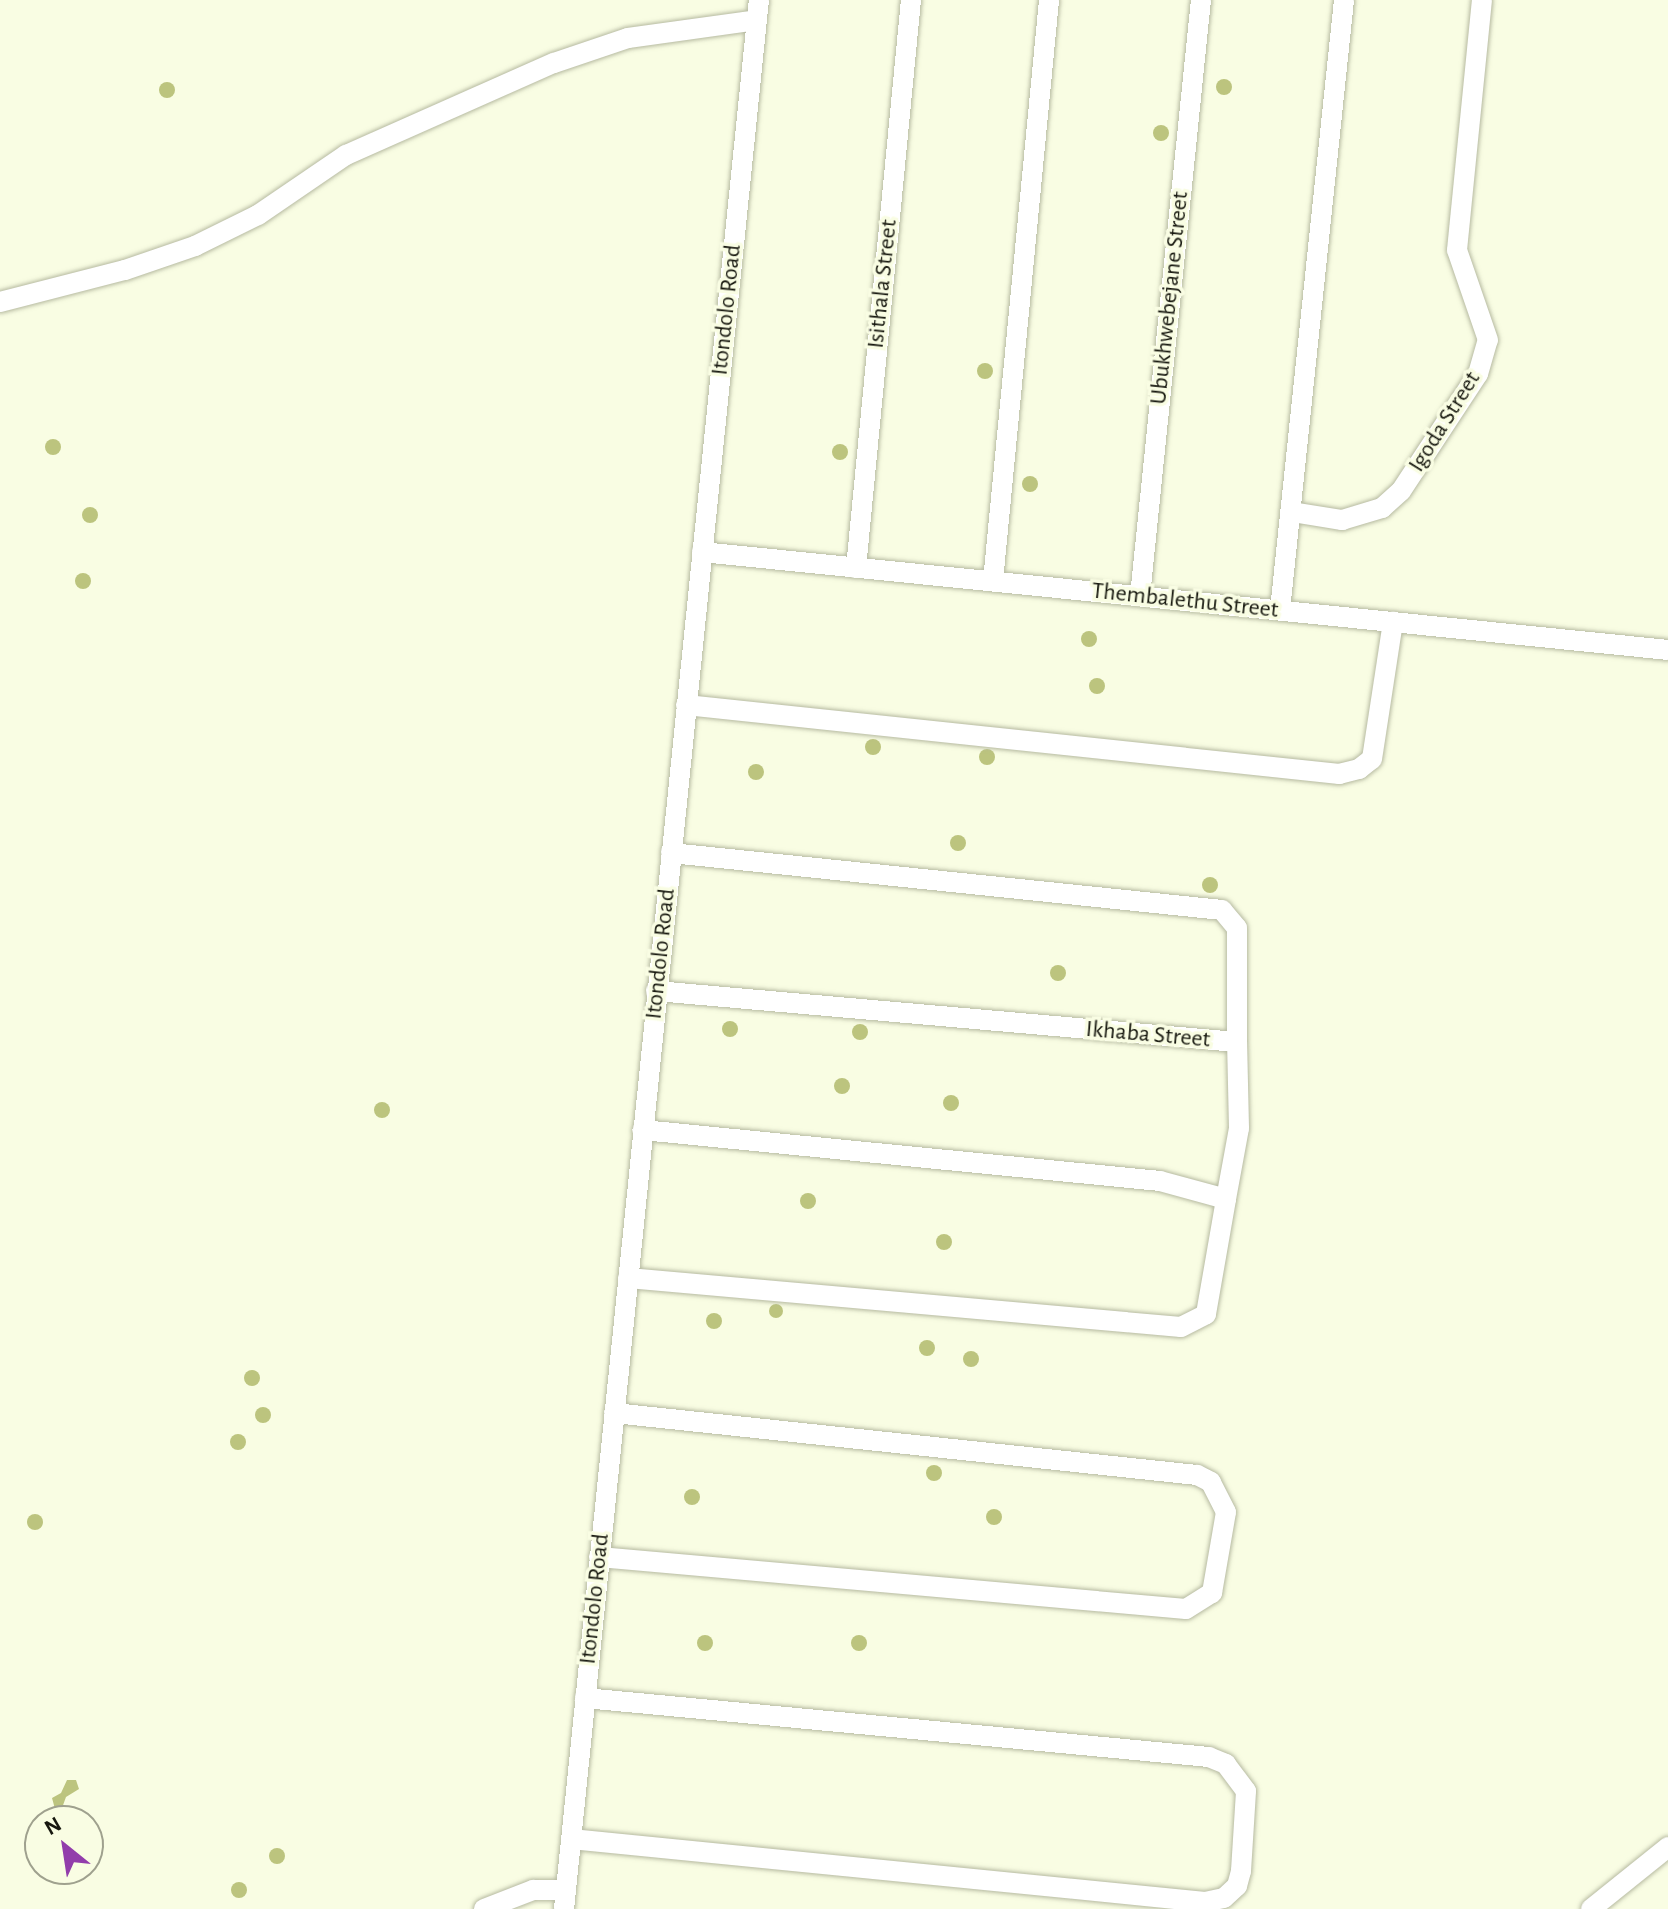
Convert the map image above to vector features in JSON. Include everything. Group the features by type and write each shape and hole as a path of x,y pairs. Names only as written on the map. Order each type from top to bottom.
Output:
{"street":[{"name":"Isithala Street","path":"856,568 911,0"},
{"path":"993,581 1049,0"},
{"name":"Ubukhwebejane Street","path":"1140,596 1201,0"},
{"path":"1280,610 1344,0"},
{"name":"Igoda Street","path":"1292,512 1342,520 1382,508 1401,491 1478,374 1488,340 1457,250 1482,0"},
{"path":"0,302 125,270 195,246 258,215 346,155 554,63 628,38 758,10"},
{"name":"Itondolo Road","path":"564,1900 758,10"},
{"name":"Thembalethu Street","path":"702,552 1668,650"},
{"path":"686,705 1339,774 1359,769 1372,759 1393,622"},
{"name":"Ikhaba Street","path":"656,991 1237,1042 1237,928 1222,910 671,853"},
{"path":"628,1278 1181,1327 1206,1314 1239,1128 1237,1042"},
{"path":"643,1130 1160,1181 1226,1199"},
{"path":"599,1557 1186,1609 1212,1593 1226,1512 1211,1482 1197,1475 614,1413"},
{"path":"571,1839 1205,1902 1224,1898 1237,1886 1241,1871 1246,1791 1226,1764 1209,1757 585,1698"},
{"path":"1591,1909 1668,1847"},
{"path":"484,1909 533,1890 564,1900"}],"building":[{"path":"1224,79 1232,87 1224,95 1216,87"},
{"path":"167,82 175,90 167,98 159,90"},
{"path":"1161,125 1169,133 1161,141 1153,133"},
{"path":"985,363 993,371 985,379 977,371"},
{"path":"53,439 61,447 53,455 45,447"},
{"path":"840,444 848,452 840,460 832,452"},
{"path":"1030,476 1038,484 1030,492 1022,484"},
{"path":"90,507 98,515 90,523 82,515"},
{"path":"83,573 91,581 83,589 75,581"},
{"path":"1089,631 1097,639 1089,647 1081,639"},
{"path":"1097,678 1105,686 1097,694 1089,686"},
{"path":"873,739 881,747 873,755 865,747"},
{"path":"987,749 995,757 987,765 979,757"},
{"path":"756,764 764,772 756,780 748,772"},
{"path":"958,835 966,843 958,851 950,843"},
{"path":"1210,877 1218,885 1210,893 1202,885"},
{"path":"1058,965 1066,973 1058,981 1050,973"},
{"path":"730,1021 738,1029 730,1037 722,1029"},
{"path":"860,1024 868,1032 860,1040 852,1032"},
{"path":"842,1078 850,1086 842,1094 834,1086"},
{"path":"951,1095 959,1103 951,1111 943,1103"},
{"path":"382,1102 390,1110 382,1118 374,1110"},
{"path":"808,1193 816,1201 808,1209 800,1201"},
{"path":"944,1234 952,1242 944,1250 936,1242"},
{"path":"776,1304 783,1311 776,1318 769,1311"},
{"path":"714,1313 722,1321 714,1329 706,1321"},
{"path":"927,1340 935,1348 927,1356 919,1348"},
{"path":"971,1351 979,1359 971,1367 963,1359"},
{"path":"252,1370 260,1378 252,1386 244,1378"},
{"path":"263,1407 271,1415 263,1423 255,1415"},
{"path":"238,1434 246,1442 238,1450 230,1442"},
{"path":"934,1465 942,1473 934,1481 926,1473"},
{"path":"692,1489 700,1497 692,1505 684,1497"},
{"path":"994,1509 1002,1517 994,1525 986,1517"},
{"path":"35,1514 43,1522 35,1530 27,1522"},
{"path":"705,1635 713,1643 705,1651 697,1643"},
{"path":"859,1635 867,1643 859,1651 851,1643"},
{"path":"67,1780 76,1780 79,1789 66,1797 63,1805 54,1805 52,1798 61,1793"},
{"path":"277,1848 285,1856 277,1864 269,1856"},
{"path":"239,1882 247,1890 239,1898 231,1890"}]}
